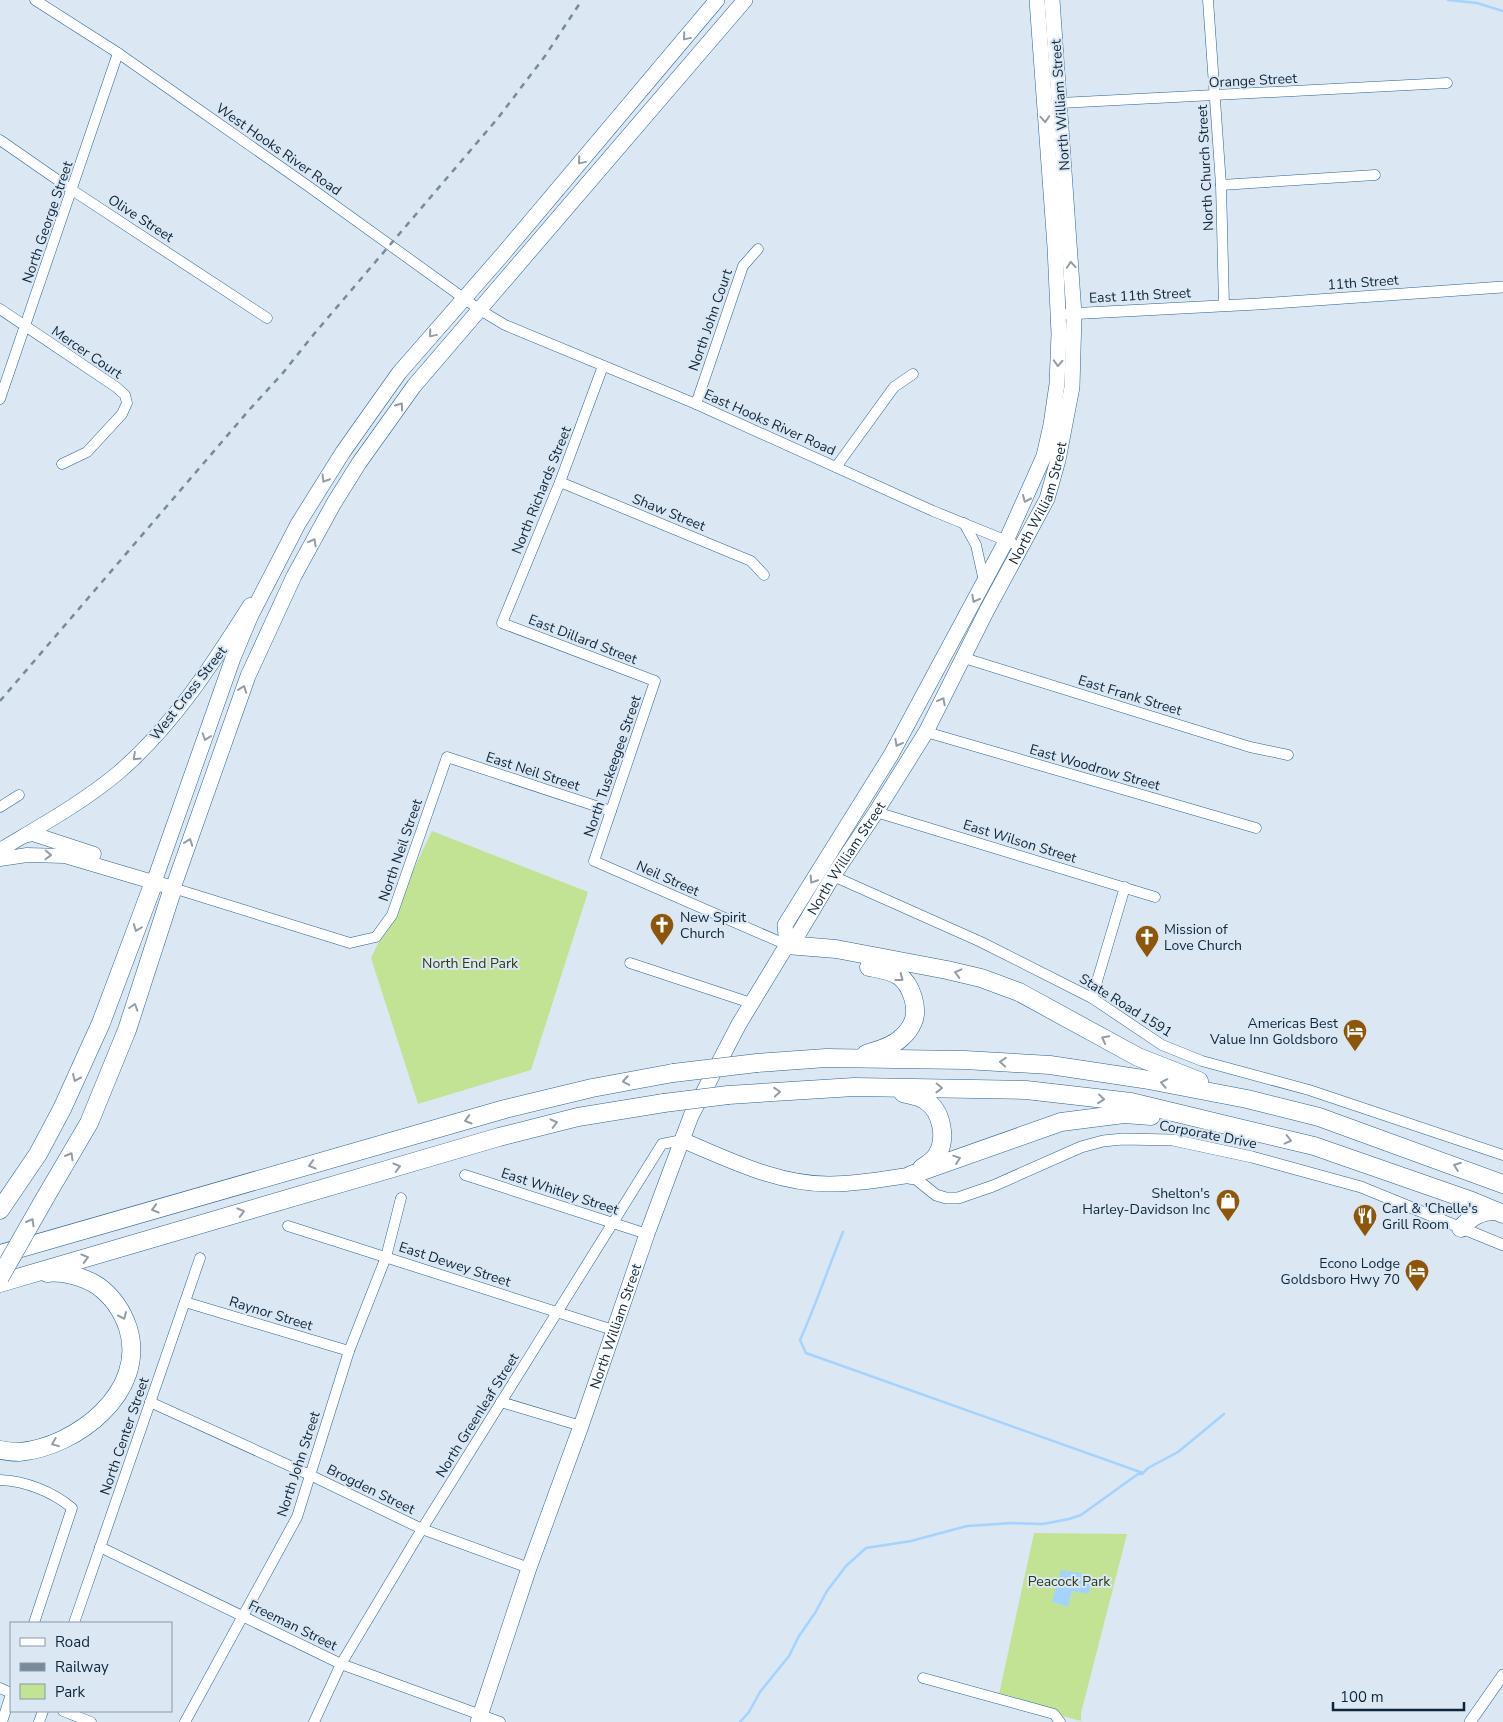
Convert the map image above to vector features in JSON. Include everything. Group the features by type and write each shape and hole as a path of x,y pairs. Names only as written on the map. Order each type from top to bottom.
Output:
{"highway":[{"path":"0,1210 38,1154 62,1109 101,1023 156,878"},
{"path":"0,1277 89,1123 127,1030 174,884"},
{"path":"0,1254 505,1110 592,1088 674,1072 757,1063 865,1055 887,1047 901,1038 914,1020 915,1008 912,995 908,984 900,976 889,970 836,960 787,945"},
{"path":"787,945 836,949 981,978 1019,992 1138,1057 1247,1099"},
{"path":"826,1058 966,1060 1050,1065 1143,1079 1247,1099 1319,1117 1503,1184"},
{"path":"854,1087 914,1096 926,1100 939,1118 942,1142 938,1154 911,1175"},
{"path":"0,1283 499,1137 578,1117 728,1095 854,1087 1026,1090 1131,1102 1314,1146 1499,1212"},
{"path":"911,1175 1061,1122 1124,1114 1224,1124"},
{"path":"1447,1192 1456,1200 1461,1211 1461,1228"},
{"path":"1461,1228 1470,1218 1477,1214 1499,1212"},
{"path":"0,1450 17,1452 35,1450 79,1432 107,1408 118,1394 129,1367 130,1336 128,1327 118,1304 105,1291 91,1282 66,1274 52,1273 22,1277"}],"main road":[{"path":"156,878 233,658 251,615 298,524 343,452 399,373 463,297 503,254 717,0"},
{"path":"24,836 33,834 174,884 252,667 294,576 334,503 359,463 414,386 745,0"},
{"name":"North William Street","path":"787,945 785,925 891,755 1006,541 1044,456 1051,425 1059,358 1058,314 1038,0"},
{"path":"1043,0 1052,97 1054,101 1060,103"},
{"name":"North William Street","path":"479,1719 529,1568 581,1426 647,1234 691,1116 751,1003 787,945 799,933 833,876 926,732 987,610 1047,499 1058,460 1072,387 1074,314 1052,0"},
{"path":"343,452 359,463"},
{"name":"West Cross Street","path":"0,850 110,779 148,744 168,723 221,651 278,562"},
{"path":"0,859 28,855 65,856 156,878"},
{"path":"682,1140 747,1167 775,1176 805,1182 830,1184 867,1182 911,1175"}],"street":[{"name":"West Hooks River Road","path":"34,0 118,54 303,182 480,310 505,325"},
{"name":"North Church Street","path":"1208,0 1221,185 1224,305"},
{"name":"North George Street","path":"0,399 118,54"},
{"name":"Orange Street","path":"1060,103 1447,83"},
{"name":"Olive Street","path":"0,140 72,190 267,318"},
{"path":"1221,185 1375,175"},
{"name":"North John Court","path":"696,404 743,266 758,249"},
{"name":"11th Street","path":"1224,305 1503,287"},
{"name":"East 11th Street","path":"1058,314 1224,305"},
{"path":"0,309 26,327"},
{"name":"East Hooks River Road","path":"505,325 696,404 933,511 1022,548"},
{"name":"Mercer Court","path":"26,327 116,387 125,396 127,403 122,414 87,452 62,464"},
{"name":"North Richards Street","path":"502,623 560,482 604,366"},
{"path":"836,467 894,387 912,374"},
{"name":"Shaw Street","path":"560,482 751,561 764,574"},
{"path":"964,523 976,545 984,581"},
{"name":"East Dillard Street","path":"502,623 655,681"},
{"name":"East Frank Street","path":"964,658 1250,747 1288,755"},
{"name":"North Tuskeegee Street","path":"594,861 655,681"},
{"name":"East Woodrow Street","path":"926,732 1256,828"},
{"name":"North Neil Street","path":"174,884 203,898 350,944 376,937 392,915 447,757"},
{"name":"East Neil Street","path":"447,757 611,811"},
{"path":"0,807 19,795"},
{"name":"East Wilson Street","path":"876,812 1155,897"},
{"name":"Neil Street","path":"594,861 787,945"},
{"name":"State Road 1591","path":"833,876 981,942 1092,998 1162,1046 1202,1061 1309,1090 1503,1155"},
{"path":"1092,998 1125,887"},
{"path":"630,963 751,1003"},
{"name":"Corporate Drive","path":"911,1175 936,1195 946,1198 958,1198 993,1186 1081,1147 1103,1141 1147,1138 1173,1140 1252,1157 1361,1187 1503,1245"},
{"name":"North Greenleaf Street","path":"314,1722 341,1664 422,1529 662,1144 682,1140"},
{"name":"East Whitley Street","path":"465,1175 647,1234"},
{"name":"North John Street","path":"185,1722 297,1517 349,1351 386,1256 401,1198"},
{"name":"East Dewey Street","path":"288,1226 559,1311 613,1330"},
{"name":"North Center Street","path":"74,1622 200,1258"},
{"name":"Raynor Street","path":"185,1302 349,1351"},
{"name":"Brogden Street","path":"150,1402 310,1475 422,1529 529,1568"},
{"path":"501,1402 581,1426"},
{"path":"0,1480 10,1480 33,1486 61,1499 72,1508 34,1622"},
{"name":"Freeman Street","path":"100,1547 341,1664 479,1719 500,1722"},
{"path":"1470,1722 1503,1675"},
{"path":"923,1678 1054,1714 1060,1722"},
{"path":"2,1722 10,1696"},
{"path":"66,1712 91,1722"}],"green space":[{"name":"North End Park","path":"432,831 588,892 531,1070 418,1104 371,958"},
{"name":"Peacock Park","path":"1034,1533 1127,1534 1081,1713 1081,1721 998,1699"}],"water":[{"path":"1061,1570 1092,1575 1089,1594 1072,1591 1068,1607 1052,1602"}],"waterway":[{"path":"1448,0 1477,3 1503,11"},
{"path":"843,1232 800,1340 806,1353 1143,1473"},
{"path":"740,1722 749,1712 760,1692 789,1656 827,1591 846,1566 866,1548 911,1541 967,1526 1012,1523 1043,1524 1081,1515 1138,1474 1142,1474 1148,1468 1178,1452 1224,1414"}],"railway":[{"path":"0,701 282,374 498,118 545,56 582,0"}],"place":[{"name":"New Spirit Church","path":"662,946"},
{"name":"Mission of Love Church","path":"1147,958"},
{"name":"Americas Best Value Inn Goldsboro","path":"1355,1052"},
{"name":"Shelton's Harley-Davidson Inc","path":"1228,1222"},
{"name":"Carl & 'Chelle's Grill Room","path":"1365,1237"},
{"name":"Econo Lodge Goldsboro Hwy 70","path":"1417,1292"}]}
